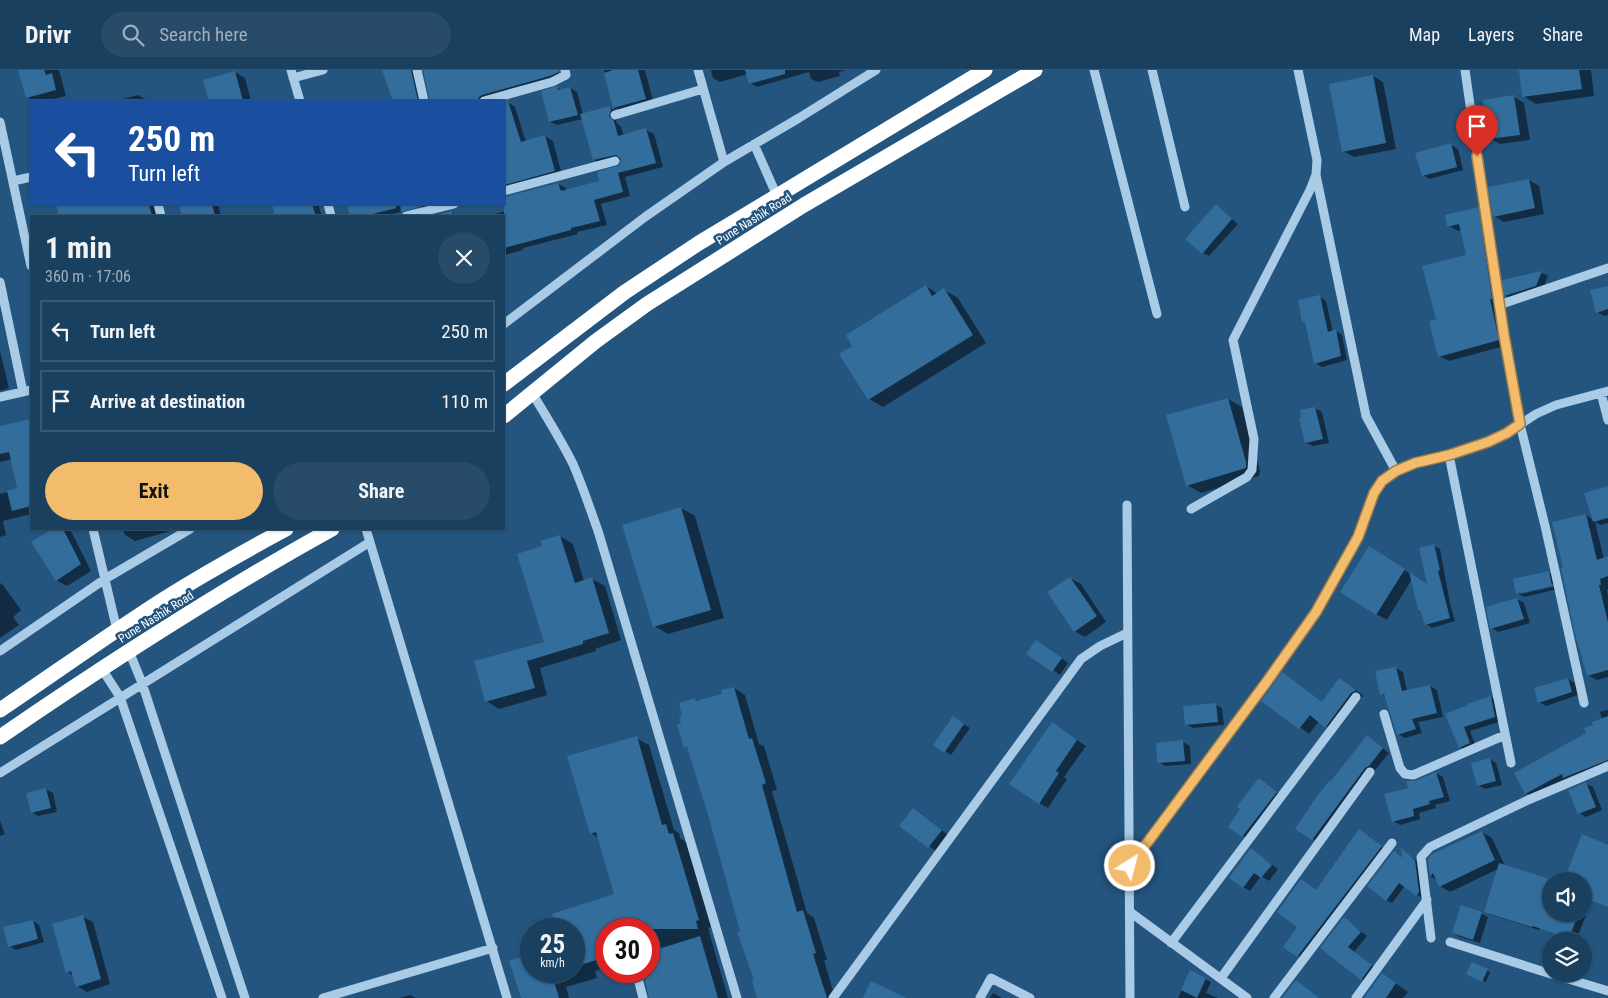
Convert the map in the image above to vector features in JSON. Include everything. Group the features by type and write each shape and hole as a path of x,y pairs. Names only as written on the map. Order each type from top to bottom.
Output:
{"highway":[{"name":"Pune Nashik Road","path":"505,383 625,292 699,243 985,70"},
{"name":"Pune Nashik Road","path":"505,415 596,341 647,304 804,205 1035,70"},
{"name":"Pune Nashik Road","path":"0,710 117,630 205,574 284,530"},
{"name":"Pune Nashik Road","path":"0,737 129,651 247,578 330,530"}],"street":[{"path":"300,100 292,74 323,70"},
{"path":"417,70 424,100"},
{"path":"488,100 552,82 566,75 565,70"},
{"path":"698,70 724,162"},
{"path":"505,323 644,218 724,162 800,118 876,70"},
{"path":"1094,70 1157,314"},
{"path":"1152,70 1185,207"},
{"path":"1298,70 1316,160 1316,175 1366,416 1396,471"},
{"path":"1464,70 1499,305 1520,424 1546,530 1584,703"},
{"path":"615,115 703,89"},
{"path":"0,122 30,261"},
{"path":"754,144 777,196"},
{"path":"505,190 615,161"},
{"path":"1192,509 1247,477 1252,470 1254,439 1233,340 1316,175"},
{"path":"13,181 30,177"},
{"path":"410,215 450,205"},
{"path":"1499,305 1608,268"},
{"path":"0,282 27,391 0,397"},
{"path":"1130,866 1316,612 1358,537 1374,493 1382,481 1396,471 1415,463 1449,455 1488,442 1507,433 1536,414 1556,405 1604,392 1608,420"},
{"path":"532,393 558,436 572,464 599,534 737,998"},
{"path":"1449,455 1511,763"},
{"path":"1128,505 1127,634 1130,998"},
{"path":"93,530 117,630"},
{"path":"0,651 105,579 188,530"},
{"path":"366,530 507,998"},
{"path":"0,773 370,542"},
{"path":"833,998 1081,659 1100,646 1127,634"},
{"path":"129,651 142,683 246,998"},
{"path":"102,668 120,697 222,998"},
{"path":"1171,943 1356,697"},
{"path":"1384,714 1400,768 1405,774 1413,775 1505,734"},
{"path":"1431,938 1421,857 1430,847 1528,800 1608,766"},
{"path":"1221,978 1370,772"},
{"path":"1274,998 1392,843"},
{"path":"1356,998 1427,900"},
{"path":"1130,912 1247,998"},
{"path":"1450,942 1542,971"},
{"path":"323,998 492,948"},
{"path":"980,998 990,978 1030,998"},
{"path":"1578,982 1608,991"},
{"path":"639,983 643,998"}],"building":[{"path":"18,70 44,70 46,75 52,73 56,90 26,98"},
{"path":"382,70 411,70 418,100 393,100"},
{"path":"423,70 559,70 559,72 550,76 482,95 478,100 430,100"},
{"path":"613,70 638,70 646,99 613,108 604,73"},
{"path":"745,70 785,70 785,74 749,84"},
{"path":"1519,70 1579,70 1582,89 1522,97"},
{"path":"235,71 243,100 209,100 203,80"},
{"path":"1373,75 1386,143 1342,152 1329,84"},
{"path":"557,86 558,90 570,87 578,115 549,122 541,91"},
{"path":"1514,95 1520,135 1488,139 1483,100"},
{"path":"508,101 521,142 545,135 555,171 505,185 505,102"},
{"path":"610,106 609,116 614,121 618,136 646,128 656,163 618,173 623,192 594,200 600,221 505,248 505,197 558,183 561,191 599,181 597,172 620,165 621,159 616,155 593,160 580,114"},
{"path":"1451,143 1457,167 1422,176 1415,153"},
{"path":"1529,179 1535,208 1493,217 1488,187"},
{"path":"1216,204 1232,219 1202,254 1185,239"},
{"path":"56,205 149,205 152,215 59,215"},
{"path":"179,205 212,205 215,215 182,215"},
{"path":"272,205 312,205 316,215 275,215"},
{"path":"347,205 395,205 396,208 369,215 350,215"},
{"path":"400,205 426,205 401,212"},
{"path":"1479,207 1492,299 1490,299 1499,340 1438,357 1429,321 1436,319 1422,266 1466,255 1459,224 1447,227 1445,215"},
{"path":"452,211 453,215 435,215"},
{"path":"1542,271 1536,286 1504,296 1502,280"},
{"path":"926,285 932,296 944,288 973,335 868,400 839,354 852,346 846,335"},
{"path":"1608,286 1608,309 1596,313 1590,290"},
{"path":"1320,295 1328,332 1336,329 1341,356 1314,364 1298,300"},
{"path":"1228,398 1246,468 1186,486 1166,415"},
{"path":"1315,407 1323,439 1305,443 1299,419 1301,417 1300,410"},
{"path":"30,419 30,506 12,511 7,491 17,488 9,452 0,454 0,426"},
{"path":"1608,486 1608,518 1593,522 1584,493"},
{"path":"681,507 711,610 653,627 622,525"},
{"path":"1586,514 1597,560 1608,556 1608,576 1600,579 1601,585 1599,585 1608,622 1608,670 1587,676 1574,630 1561,568 1563,567 1552,522"},
{"path":"50,530 64,530 81,564 56,581 31,542"},
{"path":"560,535 575,583 592,577 609,633 583,641 583,644 527,661 535,688 485,702 474,661 544,642 517,554 542,546 540,541"},
{"path":"1434,544 1440,570 1438,571 1450,618 1425,625 1420,610 1418,610 1409,572 1427,584 1419,548"},
{"path":"1369,546 1405,569 1376,615 1340,592"},
{"path":"1549,571 1552,586 1516,594 1513,579"},
{"path":"1070,577 1097,616 1074,632 1047,592"},
{"path":"1517,598 1524,619 1490,629 1486,607"},
{"path":"1036,640 1062,658 1052,672 1026,654"},
{"path":"1396,667 1402,691 1430,685 1437,713 1412,719 1416,729 1397,735 1384,694 1380,695 1375,671"},
{"path":"1282,672 1322,702 1339,678 1356,690 1351,693 1325,728 1310,715 1299,729 1261,701"},
{"path":"1568,678 1572,692 1538,703 1534,688"},
{"path":"734,687 749,739 752,738 766,783 762,785 797,912 803,910 816,953 813,954 827,998 757,998 752,981 754,980 737,932 740,931 709,818 687,747 684,748 677,725 681,723 679,717 682,716 679,703 695,698 696,701 722,694 721,690"},
{"path":"1491,696 1495,717 1464,727 1470,743 1459,748 1445,714"},
{"path":"1216,703 1218,722 1185,725 1183,706"},
{"path":"953,716 964,724 944,753 933,745"},
{"path":"1608,716 1608,760 1563,778 1562,774 1525,794 1514,773 1586,733 1584,728 1593,725 1592,722"},
{"path":"1052,722 1077,740 1056,771 1059,773 1039,804 1009,784"},
{"path":"1367,735 1383,748 1369,766 1365,768 1312,840 1295,829 1317,796"},
{"path":"637,736 662,825 666,824 669,834 673,833 699,920 696,921 698,929 660,929 660,918 595,918 595,960 585,964 585,918 553,918 552,914 614,894 596,832 590,834 567,756"},
{"path":"1183,740 1185,761 1157,763 1156,743"},
{"path":"1490,758 1496,781 1477,786 1471,763"},
{"path":"1436,772 1444,797 1429,801 1430,804 1413,809 1414,816 1392,822 1384,794 1408,788 1406,781 1415,781"},
{"path":"1259,778 1277,792 1242,837 1228,827 1240,809 1237,806"},
{"path":"1586,782 1596,807 1578,814 1568,790"},
{"path":"46,788 51,808 31,813 26,793"},
{"path":"913,808 942,830 928,848 899,826"},
{"path":"1359,829 1382,846 1297,957 1283,947 1297,927 1277,912 1301,879 1316,890"},
{"path":"1482,831 1495,860 1439,887 1433,873 1430,877 1428,859 1432,854"},
{"path":"1582,834 1608,845 1608,907 1592,901 1592,872 1567,872"},
{"path":"1400,847 1415,860 1419,892 1416,896 1399,883 1386,901 1367,886 1394,851 1403,858"},
{"path":"1251,848 1272,865 1261,878 1254,873 1243,888 1229,878"},
{"path":"1499,863 1542,877 1542,922 1575,922 1572,932 1550,932 1484,912"},
{"path":"1461,905 1482,912 1473,940 1452,933"},
{"path":"83,915 101,979 76,987 71,971 66,973 52,924"},
{"path":"1344,917 1361,932 1348,947 1372,965 1361,980 1320,948"},
{"path":"33,920 38,939 8,947 3,927"},
{"path":"700,936 718,998 649,998 646,983 660,983 660,949"},
{"path":"520,958 520,983 555,983 559,998 521,998 509,961"},
{"path":"1472,962 1488,969 1482,982 1466,974"},
{"path":"1190,970 1206,978 1197,998 1181,990"},
{"path":"1382,973 1396,983 1386,998 1364,998"},
{"path":"1296,980 1319,998 1282,998"},
{"path":"871,981 906,998 863,998"}],"route":[{"path":"1130,866 1316,612 1346,561 1358,537 1374,493 1382,481 1396,471 1415,463 1449,455 1488,442 1520,424 1504,335 1477,156"}]}
